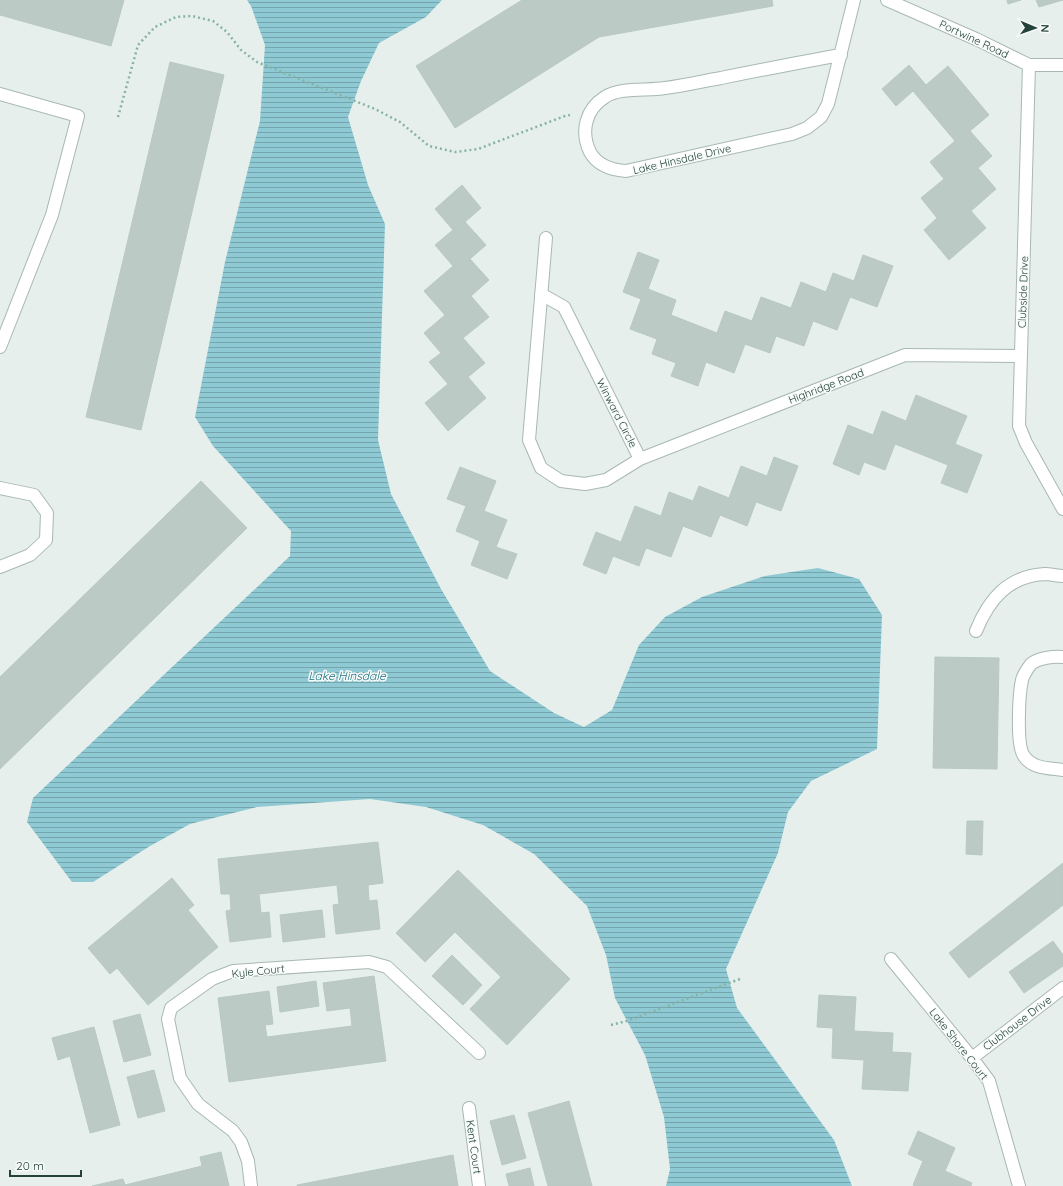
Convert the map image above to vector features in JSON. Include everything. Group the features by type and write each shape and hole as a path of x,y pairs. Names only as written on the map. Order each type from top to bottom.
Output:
{"street":[{"name":"Lake Hinsdale Drive","path":"588,115 584,128 586,141 591,154 600,163 612,170 626,172 792,134 807,128 820,117 828,104 854,0"},
{"name":"Portwine Road","path":"887,0 976,39 1029,65 1063,65"},
{"path":"588,115 596,104 607,95 620,91 664,89 841,55"},
{"name":"Clubside Drive","path":"1029,65 1019,426 1026,443 1063,509"},
{"path":"0,94 78,116 52,215 0,347"},
{"name":"Winward Circle","path":"541,294 564,307 640,459 606,480 585,484 561,481 541,468 529,440 541,294 546,238"},
{"name":"Highridge Road","path":"640,459 905,355 1021,356"},
{"path":"0,488 34,495 47,513 46,540 30,556 0,567"},
{"path":"976,631 982,615 996,596 1010,584 1027,577 1045,574 1063,576"},
{"path":"1063,657 1050,656 1031,664 1022,679 1019,732 1019,744 1024,757 1037,766 1063,770"},
{"name":"Lake Shore Court","path":"891,959 989,1081 1019,1186"},
{"name":"Kyle Court","path":"251,1186 248,1161 241,1142 234,1131 198,1104 180,1078 168,1019 172,1008 212,979 233,971 369,962 387,966 478,1052"},
{"name":"Clubhouse Drive","path":"972,1058 1063,988"},
{"name":"Kent Court","path":"469,1108 479,1186"}],"path":[{"path":"118,116 138,45 155,26 176,17 192,16 213,21 227,32 241,50 258,62 375,109 400,122 429,146 456,152 478,149 565,116 588,115"},
{"path":"611,1026 740,979"}],"water":[{"name":"Lake Hinsdale","path":"247,0 442,0 426,17 379,43 361,81 348,117 368,185 385,224 378,440 391,494 441,589 490,671 554,713 584,727 612,710 639,645 665,617 702,597 765,576 818,568 859,579 882,615 877,749 811,781 788,812 778,853 726,969 737,1008 834,1140 852,1186 666,1186 670,1169 664,1117 645,1055 615,998 606,955 587,906 534,854 483,825 426,807 370,799 257,807 190,824 150,846 93,882 72,882 27,822 33,798 290,556 291,531 213,446 195,417 225,262 260,121 265,45 251,6"}],"building":[{"path":"0,0 124,0 111,46 0,15"},
{"path":"522,0 772,0 773,6 599,37 455,128 416,66"},
{"path":"1007,0 1021,0 1008,4"},
{"path":"1036,0 1063,0 1039,7"},
{"path":"170,62 224,75 141,430 86,417"},
{"path":"909,65 926,85 948,66 989,115 970,131 992,156 978,168 996,189 971,211 986,228 949,260 924,230 937,218 921,198 944,179 930,162 955,141 913,91 896,106 882,89"},
{"path":"462,185 481,208 465,222 486,245 470,259 489,280 471,296 489,317 463,338 485,363 468,377 486,398 448,431 425,403 448,384 429,362 441,353 424,333 445,315 424,291 453,266 435,245 453,230 435,209"},
{"path":"638,252 659,260 648,289 676,300 671,315 717,333 725,311 752,321 761,297 791,308 801,282 826,292 833,273 854,281 863,255 893,266 877,307 850,297 837,330 813,321 804,346 776,336 770,353 745,344 734,373 706,362 698,386 671,376 676,363 652,354 657,339 630,329 641,299 623,292"},
{"path":"916,395 967,416 955,444 982,455 967,493 941,483 948,465 895,444 885,470 864,462 859,475 833,464 848,425 873,435 882,411 906,421"},
{"path":"774,457 798,466 781,511 756,502 747,526 720,515 711,537 683,526 671,557 646,548 639,566 613,556 606,574 583,565 596,532 621,542 635,506 661,516 669,492 693,501 699,486 729,498 741,466 767,476"},
{"path":"460,467 496,481 484,511 507,520 496,547 517,554 507,579 471,565 480,541 456,531 466,506 447,499"},
{"path":"201,481 247,528 0,769 0,677"},
{"path":"935,657 999,658 997,769 933,768"},
{"path":"967,821 983,821 982,855 966,854"},
{"path":"378,842 383,883 368,885 369,901 377,900 380,929 336,934 333,905 339,904 337,885 259,894 261,913 269,912 271,937 230,942 226,911 231,910 230,894 221,894 218,859"},
{"path":"1063,863 1063,905 969,978 949,953"},
{"path":"458,870 570,979 507,1045 470,1009 501,977 455,932 425,962 396,933"},
{"path":"172,878 194,905 188,910 218,947 148,1005 117,968 110,974 88,948"},
{"path":"322,910 325,937 283,942 280,915"},
{"path":"1053,941 1063,955 1063,966 1024,993 1009,972"},
{"path":"452,955 482,985 463,1005 432,976"},
{"path":"374,976 386,1061 229,1082 218,998 269,991 273,1024 265,1025 267,1037 352,1026 350,1008 327,1011 323,983"},
{"path":"316,981 319,1006 280,1012 277,987"},
{"path":"819,995 856,997 854,1031 893,1033 892,1052 911,1053 908,1091 862,1089 864,1060 832,1058 833,1028 817,1027"},
{"path":"140,1014 151,1055 124,1062 113,1021"},
{"path":"94,1027 120,1125 90,1133 70,1056 58,1060 52,1038"},
{"path":"154,1070 165,1111 138,1118 127,1077"},
{"path":"569,1101 592,1186 548,1186 528,1113"},
{"path":"514,1115 526,1158 502,1165 490,1121"},
{"path":"918,1131 955,1148 945,1171 972,1183 971,1186 913,1185 923,1161 908,1154"},
{"path":"221,1152 229,1186 92,1186 123,1179 125,1185 202,1166 200,1157"},
{"path":"453,1155 458,1186 297,1186 297,1185"},
{"path":"530,1168 534,1186 509,1186 506,1174"}]}
